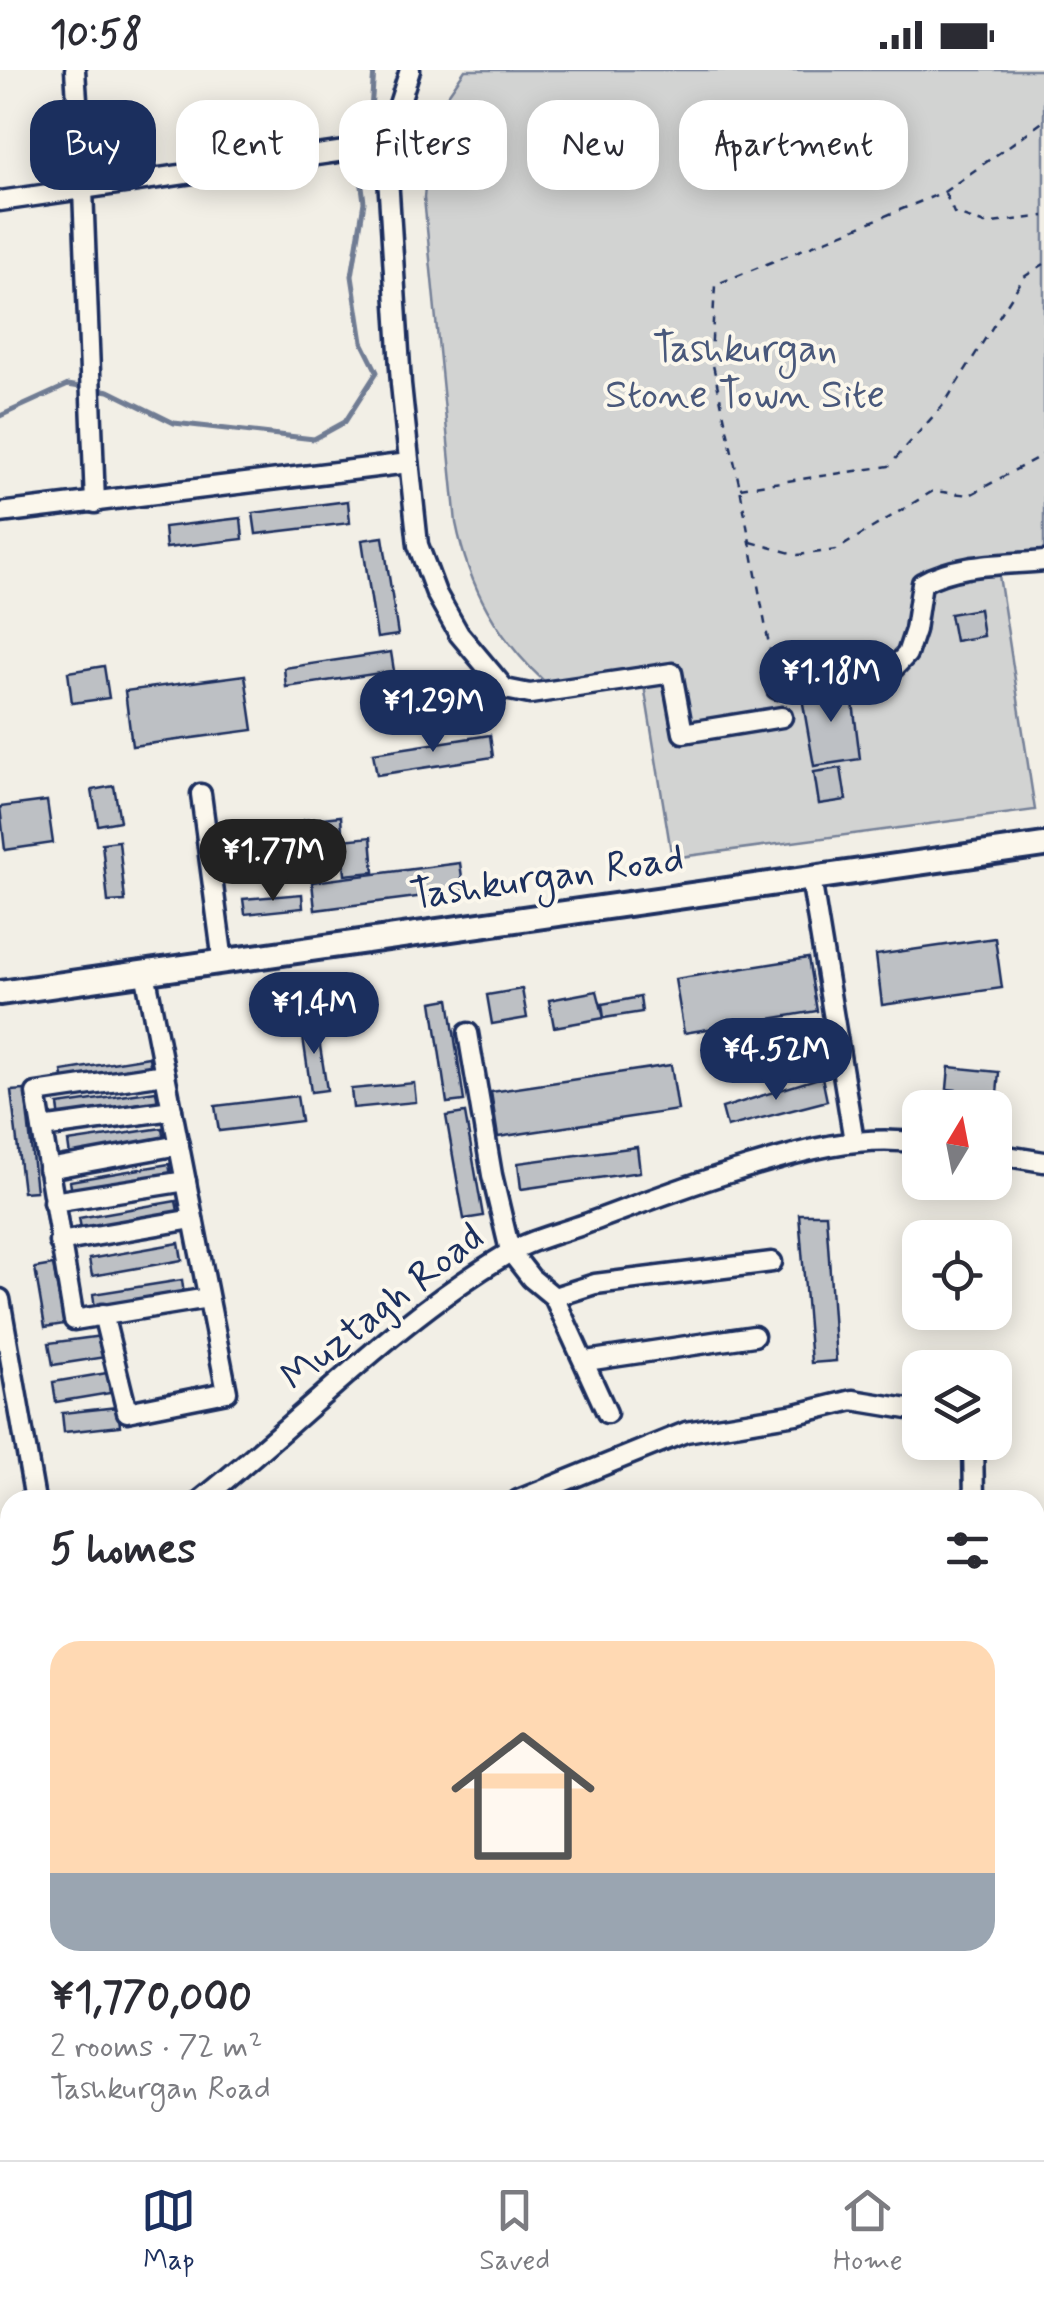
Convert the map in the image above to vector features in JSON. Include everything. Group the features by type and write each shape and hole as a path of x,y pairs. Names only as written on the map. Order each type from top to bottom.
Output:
{"main road":[{"name":"Tashkurgan Road","path":"0,993 1044,845"}],"street":[{"path":"75,70 77,100"},
{"path":"400,100 410,70"},
{"path":"156,178 339,152"},
{"path":"0,201 76,190"},
{"path":"83,190 95,503"},
{"path":"389,190 400,384 418,545 458,634 506,689 530,694 672,673 683,733 782,718"},
{"path":"0,513 409,464"},
{"path":"777,689 891,671 907,654 922,583 934,576 961,568 1044,561"},
{"path":"201,794 222,962"},
{"path":"811,878 854,1141"},
{"path":"103,1314 128,1412 227,1392 145,972"},
{"path":"468,1033 492,1176 510,1252 554,1297 607,1413"},
{"path":"165,1074 36,1094 59,1242 74,1320 208,1298"},
{"path":"42,1128 172,1110"},
{"name":"Muztagh Road","path":"213,1490 364,1360 434,1304 510,1252 716,1176 813,1148 854,1141 902,1142"},
{"path":"48,1168 179,1145"},
{"path":"1012,1157 1044,1162"},
{"path":"53,1202 186,1181"},
{"path":"59,1242 193,1219"},
{"path":"554,1297 595,1284 772,1262"},
{"path":"0,1299 33,1490"},
{"path":"586,1361 754,1336"},
{"path":"543,1490 686,1432 796,1414 853,1400 902,1408"},
{"path":"973,1460 974,1490"}],"path":[{"path":"777,689 740,488 710,356 715,284 944,192 1044,121"},
{"path":"944,192 954,213 985,224 1044,216"},
{"path":"740,488 890,466 944,404 1024,276 1044,264"},
{"path":"750,542 798,555 836,550 932,490 970,495 1044,454"}],"green space":[{"name":"Tashkurgan Stone Town Site","path":"465,70 1044,70 1044,565 998,569 1035,810 672,858 642,673 586,682 546,683 499,629 477,590 462,546 456,523 425,190 507,190 507,100 444,100"}],"building":[{"path":"348,501 350,523 256,534 253,513"},
{"path":"241,518 243,539 166,548 164,527"},
{"path":"383,537 398,635 377,638 362,540"},
{"path":"979,609 983,636 955,641 950,614"},
{"path":"391,652 394,671 286,687 284,668"},
{"path":"104,666 109,698 72,703 68,672"},
{"path":"245,675 253,730 132,746 125,691"},
{"path":"851,686 860,759 814,766 801,692"},
{"path":"490,735 493,757 377,775 373,753"},
{"path":"841,768 846,800 819,804 814,772"},
{"path":"114,786 120,821 98,825 92,790"},
{"path":"47,801 53,843 5,850 0,807"},
{"path":"341,816 342,832 306,836 304,820"},
{"path":"371,837 374,872 345,875 342,840"},
{"path":"119,841 125,901 108,902 102,843"},
{"path":"460,863 464,891 315,910 312,882"},
{"path":"302,894 303,908 245,914 243,899"},
{"path":"995,938 1002,988 882,1005 876,955"},
{"path":"808,958 817,1011 684,1033 675,979"},
{"path":"522,989 527,1018 492,1024 487,995"},
{"path":"597,991 604,1018 554,1027 549,1000"},
{"path":"640,997 642,1012 604,1018 602,1004"},
{"path":"449,999 464,1101 447,1103 432,1002"},
{"path":"316,1021 327,1090 311,1092 301,1023"},
{"path":"149,1057 151,1071 64,1084 62,1071"},
{"path":"671,1065 678,1110 498,1137 491,1092"},
{"path":"949,1067 999,1072 997,1090 947,1089"},
{"path":"822,1077 827,1101 727,1127 722,1108"},
{"path":"414,1083 416,1102 353,1108 351,1089"},
{"path":"25,1090 36,1191 23,1192 11,1091"},
{"path":"156,1091 158,1105 60,1119 58,1105"},
{"path":"297,1096 301,1121 219,1131 215,1106"},
{"path":"465,1113 483,1216 464,1219 446,1116"},
{"path":"162,1128 164,1142 70,1156 68,1142"},
{"path":"637,1147 640,1172 521,1189 518,1163"},
{"path":"169,1164 171,1176 72,1193 70,1181"},
{"path":"176,1201 178,1211 81,1228 79,1218"},
{"path":"799,1214 826,1214 836,1361 811,1363"},
{"path":"179,1243 182,1260 92,1276 89,1259"},
{"path":"53,1265 64,1324 45,1327 35,1268"},
{"path":"182,1280 184,1295 95,1309 93,1294"},
{"path":"102,1336 105,1357 53,1365 49,1343"},
{"path":"107,1373 110,1393 56,1402 53,1382"},
{"path":"118,1407 120,1426 64,1432 62,1413"}],"waterway":[{"path":"372,100 374,70"},
{"path":"97,389 109,391 174,423 314,439 345,422 377,372 362,342 352,276 362,190"},
{"path":"0,416 68,385 86,388"}]}
